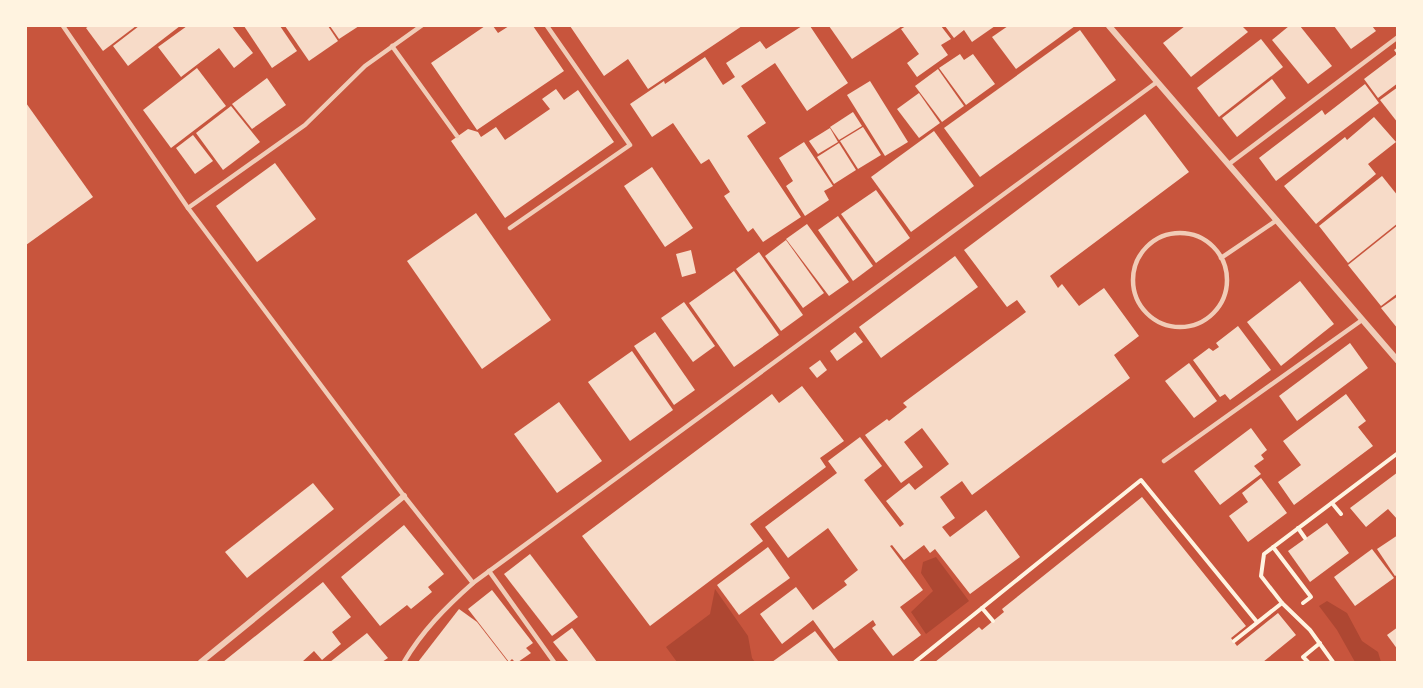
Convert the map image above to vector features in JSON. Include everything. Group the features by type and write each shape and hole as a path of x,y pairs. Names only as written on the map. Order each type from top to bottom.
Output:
{"street":[{"path":"1109,26 1398,361"},
{"path":"201,663 404,496"}],"lane":[{"path":"64,26 188,208 404,496 473,583"},
{"path":"188,208 305,125 365,66 421,26"},
{"path":"510,228 630,145 547,26"},
{"path":"1229,164 1398,38"},
{"path":"392,46 457,136"},
{"path":"404,663 415,643 432,622 473,583 1157,82"},
{"path":"1221,258 1277,220"},
{"path":"1174,233 1193,235 1209,243 1221,258 1227,277 1225,295 1215,312 1200,323 1182,327 1163,324 1147,314 1141,306 1134,289 1134,270 1142,253 1156,240 1174,233"},
{"path":"1164,461 1362,320"},
{"path":"489,572 554,663"}],"path":[{"path":"1333,663 1320,643 1282,603 1261,576 1264,554 1398,453"},
{"path":"915,663 1141,480 1257,622"},
{"path":"1332,503 1341,514"},
{"path":"1298,528 1305,538"},
{"path":"1273,547 1311,597 1303,603"},
{"path":"1234,641 1282,603"},
{"path":"982,608 993,621"},
{"path":"1308,663 1303,657 1320,643"}],"shaded area":[{"path":"936,557 969,601 926,634 911,612 933,591 921,573 923,562"},
{"path":"715,589 748,636 752,658 755,662 677,662 666,647 710,614"},
{"path":"1327,601 1347,613 1362,641 1378,652 1381,662 1355,662 1337,630 1319,606"}],"building":[{"path":"89,26 136,26 103,51 86,28"},
{"path":"139,26 180,26 128,66 113,46"},
{"path":"187,26 232,26 253,53 234,68 219,48 181,77 158,47"},
{"path":"244,26 280,26 297,51 272,68"},
{"path":"285,26 328,26 338,41 309,61"},
{"path":"330,26 359,26 339,39"},
{"path":"485,26 493,26 498,33 509,26 533,26 564,71 477,130 431,63"},
{"path":"570,26 742,26 648,89 628,59 604,76"},
{"path":"802,26 810,26 848,83 807,111 775,63 741,86 766,123 747,136 801,217 763,242 753,228 748,232 724,196 730,192 709,159 701,164 673,123 652,137 630,104 705,57 723,85 735,77 726,63 760,41 766,49"},
{"path":"829,26 902,26 852,59"},
{"path":"906,26 941,26 951,39 941,45 948,55 917,77 907,63 919,54 901,29"},
{"path":"945,26 995,26 972,42 964,30 954,38"},
{"path":"1008,26 1075,26 1016,69 992,37"},
{"path":"1185,26 1242,26 1248,32 1191,77 1163,43"},
{"path":"1289,26 1300,26 1332,66 1308,84 1272,40"},
{"path":"1334,26 1372,26 1376,31 1351,49"},
{"path":"1080,30 1116,80 980,177 944,128"},
{"path":"1261,39 1283,67 1219,117 1197,88"},
{"path":"1398,47 1398,83 1378,98 1364,79 1397,54 1394,50"},
{"path":"960,54 964,60 973,54 995,84 966,105 939,68"},
{"path":"197,68 226,106 171,148 143,110"},
{"path":"938,69 964,106 942,122 915,86"},
{"path":"267,78 286,105 252,129 232,104"},
{"path":"1272,79 1286,98 1237,137 1222,118"},
{"path":"870,81 908,142 885,156 847,95"},
{"path":"1365,84 1379,103 1276,181 1259,158 1322,110 1325,115"},
{"path":"1398,87 1398,123 1380,100"},
{"path":"556,89 564,100 578,90 614,142 505,218 451,141 468,129 478,132 481,137 496,127 505,140 550,109 542,99"},
{"path":"919,93 940,123 919,138 897,109"},
{"path":"26,103 93,197 26,245"},
{"path":"231,106 260,142 223,170 196,133"},
{"path":"853,112 862,126 839,140 830,127"},
{"path":"1145,114 1189,172 1050,276 1058,288 1062,284 1079,306 1104,288 1139,336 1114,355 1130,378 972,495 962,481 940,497 955,518 942,527 950,537 986,510 1020,557 970,594 935,549 930,553 924,545 904,560 892,545 890,546 923,590 900,607 921,635 893,656 872,628 876,625 873,620 834,649 813,620 782,644 760,614 796,587 813,610 847,585 844,581 858,570 828,528 788,558 765,527 837,473 828,461 860,437 882,466 864,480 900,527 904,524 886,501 909,483 915,490 949,464 922,428 904,442 923,467 901,483 865,435 887,419 889,421 907,407 903,403 1026,312 1017,300 1007,307 964,250"},
{"path":"1374,117 1396,142 1368,164 1376,174 1316,224 1284,186 1345,137 1347,140"},
{"path":"863,127 881,155 858,169 840,141"},
{"path":"830,128 838,142 818,154 809,141"},
{"path":"934,131 974,186 911,232 871,177"},
{"path":"193,135 213,161 195,174 176,148"},
{"path":"804,142 833,186 824,191 829,200 805,216 786,186 793,181 779,158"},
{"path":"839,143 856,170 834,184 817,157"},
{"path":"275,163 316,219 257,262 216,206"},
{"path":"652,167 693,228 665,247 624,186"},
{"path":"1382,176 1398,196 1398,223 1348,263 1319,226"},
{"path":"876,190 910,238 876,263 841,214"},
{"path":"476,213 551,320 482,369 407,261"},
{"path":"838,216 873,266 853,281 818,230"},
{"path":"807,224 849,282 829,296 786,239"},
{"path":"1398,225 1398,293 1381,306 1348,265"},
{"path":"786,240 824,293 803,308 765,256"},
{"path":"691,250 696,273 682,277 676,254"},
{"path":"759,252 803,315 781,331 736,269"},
{"path":"955,256 978,287 881,358 859,327"},
{"path":"734,271 779,335 734,367 689,303"},
{"path":"1300,281 1334,324 1281,366 1247,322"},
{"path":"1398,296 1398,329 1381,308"},
{"path":"684,302 715,346 693,362 661,318"},
{"path":"1238,326 1271,370 1230,400 1225,394 1220,397 1193,360 1209,348 1213,351 1219,347 1216,343"},
{"path":"655,332 695,390 674,405 634,346"},
{"path":"855,332 863,342 837,361 830,351"},
{"path":"1350,343 1368,368 1297,421 1279,396"},
{"path":"632,351 673,410 630,441 588,382"},
{"path":"820,360 827,370 817,378 809,368"},
{"path":"1189,363 1217,401 1194,418 1165,381"},
{"path":"802,386 844,441 820,458 826,467 750,524 763,541 650,626 582,536 772,394 779,403"},
{"path":"1346,394 1366,421 1358,427 1373,446 1294,505 1278,482 1301,465 1283,441"},
{"path":"559,402 602,461 557,493 514,434"},
{"path":"1251,428 1267,450 1261,455 1264,459 1254,466 1261,474 1220,505 1194,471"},
{"path":"1398,472 1398,520 1388,509 1366,527 1350,508"},
{"path":"1261,478 1287,513 1248,542 1229,516 1248,502 1242,493"},
{"path":"313,483 334,509 247,578 225,552"},
{"path":"1142,497 1246,626 1231,638 1237,646 1278,613 1296,635 1263,662 935,662 979,627 982,630 1004,612 1002,609"},
{"path":"1327,523 1349,553 1310,582 1288,551"},
{"path":"404,525 444,574 428,587 432,592 411,609 407,605 380,626 341,577"},
{"path":"1398,535 1398,574 1395,576 1377,549"},
{"path":"768,547 790,578 739,615 717,585"},
{"path":"1372,549 1394,578 1355,606 1334,577"},
{"path":"530,554 578,617 552,636 504,574"},
{"path":"323,582 351,617 332,632 341,644 322,660 314,651 302,662 223,662"},
{"path":"492,590 533,643 526,648 531,653 518,662 512,659 509,662 468,609"},
{"path":"459,609 477,622 508,662 418,662"},
{"path":"1398,627 1398,650 1387,635"},
{"path":"572,628 597,662 569,662 553,642"},
{"path":"815,631 839,662 772,662"},
{"path":"367,633 388,658 382,662 330,662"}]}
